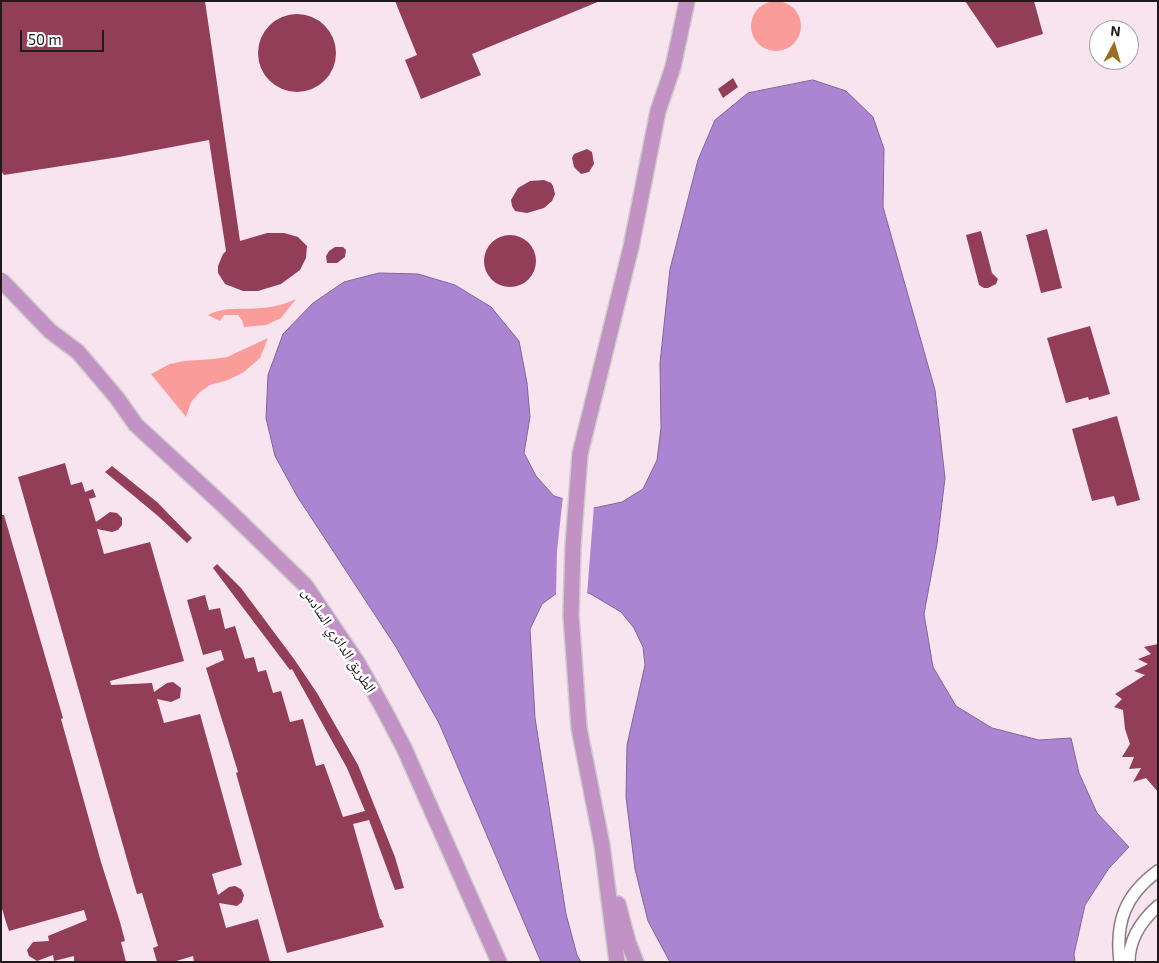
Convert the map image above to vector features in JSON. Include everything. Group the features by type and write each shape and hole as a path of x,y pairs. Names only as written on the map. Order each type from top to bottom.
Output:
{"highway":[{"path":"617,962 602,845 579,728 571,615 572,546 580,454 631,247 658,111 673,67 687,1"},
{"name":"الطريق الدائري السادس","path":"1,280 50,331 78,352 117,398 136,425 305,585 357,662 404,748 499,962"},
{"path":"602,845 628,942 636,962"},
{"path":"472,904 488,962"}],"street":[{"path":"1120,962 1119,927 1124,911 1131,896 1144,881 1158,871"},
{"path":"1129,962 1132,943 1138,929 1146,917 1158,906"}],"shaded area":[{"path":"776,1 785,3 796,12 801,26 799,35 790,46 776,51 767,49 756,40 751,26 753,17 762,6"},
{"path":"813,80 846,91 873,117 884,149 883,207 935,390 945,478 937,544 924,614 933,667 956,706 992,728 1039,740 1071,738 1079,773 1097,813 1129,847 1109,868 1085,905 1074,954 1075,962 670,962 648,921 635,869 626,797 627,745 645,665 643,647 634,628 621,612 589,593 561,590 542,604 530,629 535,718 566,914 577,955 581,962 541,962 439,723 396,647 297,496 275,456 266,418 268,375 283,334 313,303 344,282 379,273 418,274 455,285 491,307 519,341 527,383 530,417 524,453 536,476 554,496 594,508 622,502 643,489 657,460 661,428 660,363 670,269 698,160 715,120 748,93"},
{"path":"296,299 281,318 266,325 244,327 238,315 224,315 220,321 208,315 228,309 271,307"},
{"path":"268,338 260,358 244,372 228,380 210,385 200,392 191,402 186,417 151,374 170,364 227,357"}],"pier":[{"path":"563,496 594,505 587,595 562,592 556,597 557,551"}],"building":[{"path":"1,1 205,1 240,241 267,233 284,233 298,237 307,246 306,258 300,270 281,284 258,291 243,291 225,284 218,273 218,266 226,251 209,140 119,157 4,175 1,171"},
{"path":"395,1 600,1 472,54 481,75 421,99 405,60 417,55"},
{"path":"965,1 1034,1 1043,34 997,48"},
{"path":"297,14 312,17 325,25 333,38 336,53 333,68 325,81 312,89 297,92 282,89 269,81 261,68 258,53 261,38 269,25 282,17"},
{"path":"733,78 738,87 723,98 718,89"},
{"path":"587,149 592,152 594,164 589,172 581,174 574,167 572,158 574,154"},
{"path":"544,180 553,186 555,194 552,201 544,208 527,213 515,211 511,200 518,188 530,181"},
{"path":"1047,229 1062,288 1041,293 1026,235"},
{"path":"981,231 992,273 998,279 996,284 988,288 979,285 966,235"},
{"path":"510,235 524,239 532,247 536,261 532,275 524,283 510,287 496,283 488,275 484,261 488,247 496,239"},
{"path":"335,247 343,247 346,250 345,257 337,263 327,263 326,256"},
{"path":"1090,326 1110,394 1089,400 1088,397 1066,403 1047,338"},
{"path":"1117,416 1140,500 1117,506 1114,496 1092,501 1072,429"},
{"path":"65,463 71,485 82,482 85,492 93,489 96,497 89,499 96,522 110,512 117,513 122,518 122,525 118,530 112,532 97,529 104,554 150,542 184,661 110,681 111,685 152,683 154,692 167,683 173,682 181,688 180,698 171,702 157,699 164,723 200,714 242,865 212,874 218,895 229,887 235,886 241,889 244,895 242,902 237,906 219,903 226,928 258,919 270,962 194,962 193,956 173,962 157,962 153,948 158,946 142,893 137,894 134,884 18,477"},
{"path":"112,466 157,502 192,538 187,543 105,472"},
{"path":"1,515 4,515 63,718 61,719 125,941 121,942 126,962 74,962 74,956 54,961 53,955 37,961 29,956 27,950 33,942 49,941 48,936 87,920 84,910 9,931 1,905"},
{"path":"217,564 241,588 294,659 317,693 358,765 395,857 404,888 395,890 369,820 353,824 380,919 384,927 287,953 236,773 238,772 206,668 224,660 221,650 203,655 187,600 205,595 209,610 220,608 225,629 235,626 245,659 254,657 258,672 266,670 273,693 281,691 290,722 303,719 316,766 324,764 343,817 365,811 347,768 292,669 290,670 213,568"},
{"path":"1158,644 1158,792 1146,778 1133,782 1141,768 1129,769 1134,757 1122,757 1130,744 1125,729 1123,710 1114,707 1122,699 1115,694 1145,675 1134,671 1148,664 1138,659 1151,654 1144,647"}]}
